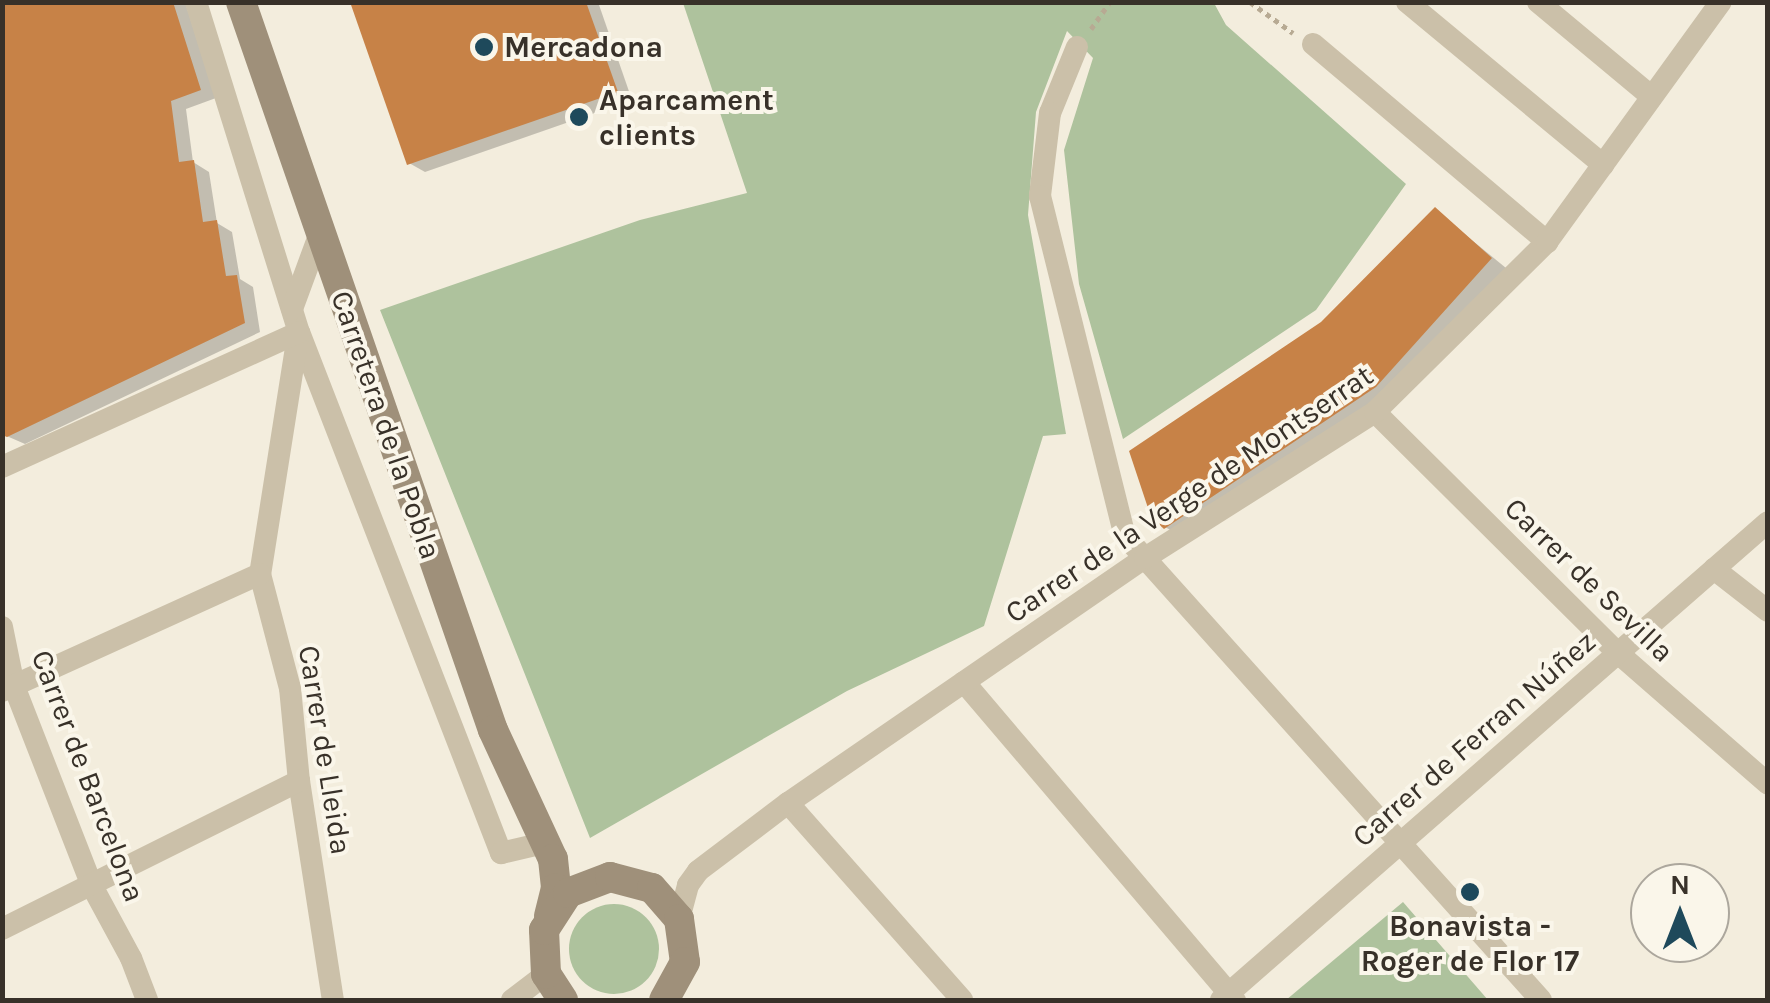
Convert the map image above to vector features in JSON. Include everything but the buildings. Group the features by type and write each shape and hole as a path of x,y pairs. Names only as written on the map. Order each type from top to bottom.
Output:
{"street":[{"path":"196,2 295,320 501,853 544,843 571,868 642,883 660,894 679,919 686,948 675,992"},
{"name":"Carretera de la Pobla","path":"241,2 493,730 557,878 542,945 546,974"},
{"path":"1407,2 1604,165"},
{"path":"1538,2 1652,97"},
{"name":"Carrer de la Verge de Montserrat","path":"642,883 671,880 698,871 788,802 1145,558 1374,412 1547,242 1721,2"},
{"path":"1313,44 1547,242"},
{"path":"1077,47 1050,113 1040,196 1125,536 1541,1000"},
{"name":"Carrer de Lleida","path":"320,233 295,320 260,574 290,688 333,1000"},
{"path":"2,467 295,320"},
{"name":"Carrer de Sevilla","path":"1374,412 1618,653 1768,784"},
{"name":"Carrer de Ferran Núñez","path":"1228,998 1768,522"},
{"path":"1714,569 1768,611"},
{"path":"8,689 260,574"},
{"name":"Carrer de Barcelona","path":"2,627 8,689 92,886 132,958 146,1000"},
{"path":"964,682 1228,998"},
{"path":"2,929 300,782"},
{"path":"788,802 962,1000"},
{"path":"679,919 688,885 698,871"},
{"path":"550,916 581,885 610,877"},
{"path":"512,1000 546,974 563,1000"}],"path":[{"path":"1077,47 1110,2"},
{"path":"1250,2 1313,44"}],"green space":[{"path":"683,3 1214,3 1226,25 1406,184 1316,310 1123,439 1079,284 1064,150 1093,58 1067,31 1036,112 1028,215 1066,434 1043,436 984,626 847,691 590,838 380,310 640,220 747,193"},
{"path":"1403,902 1488,1000 1286,1000"},
{"path":"614,904 646,917 659,949 646,981 614,994 582,981 569,949 582,917"}],"place":[{"name":"Mercadona","path":"484,47"},
{"name":"Aparcament clients","path":"579,117"},
{"name":"Bonavista - Roger de Flor 17","path":"1470,892"}]}
